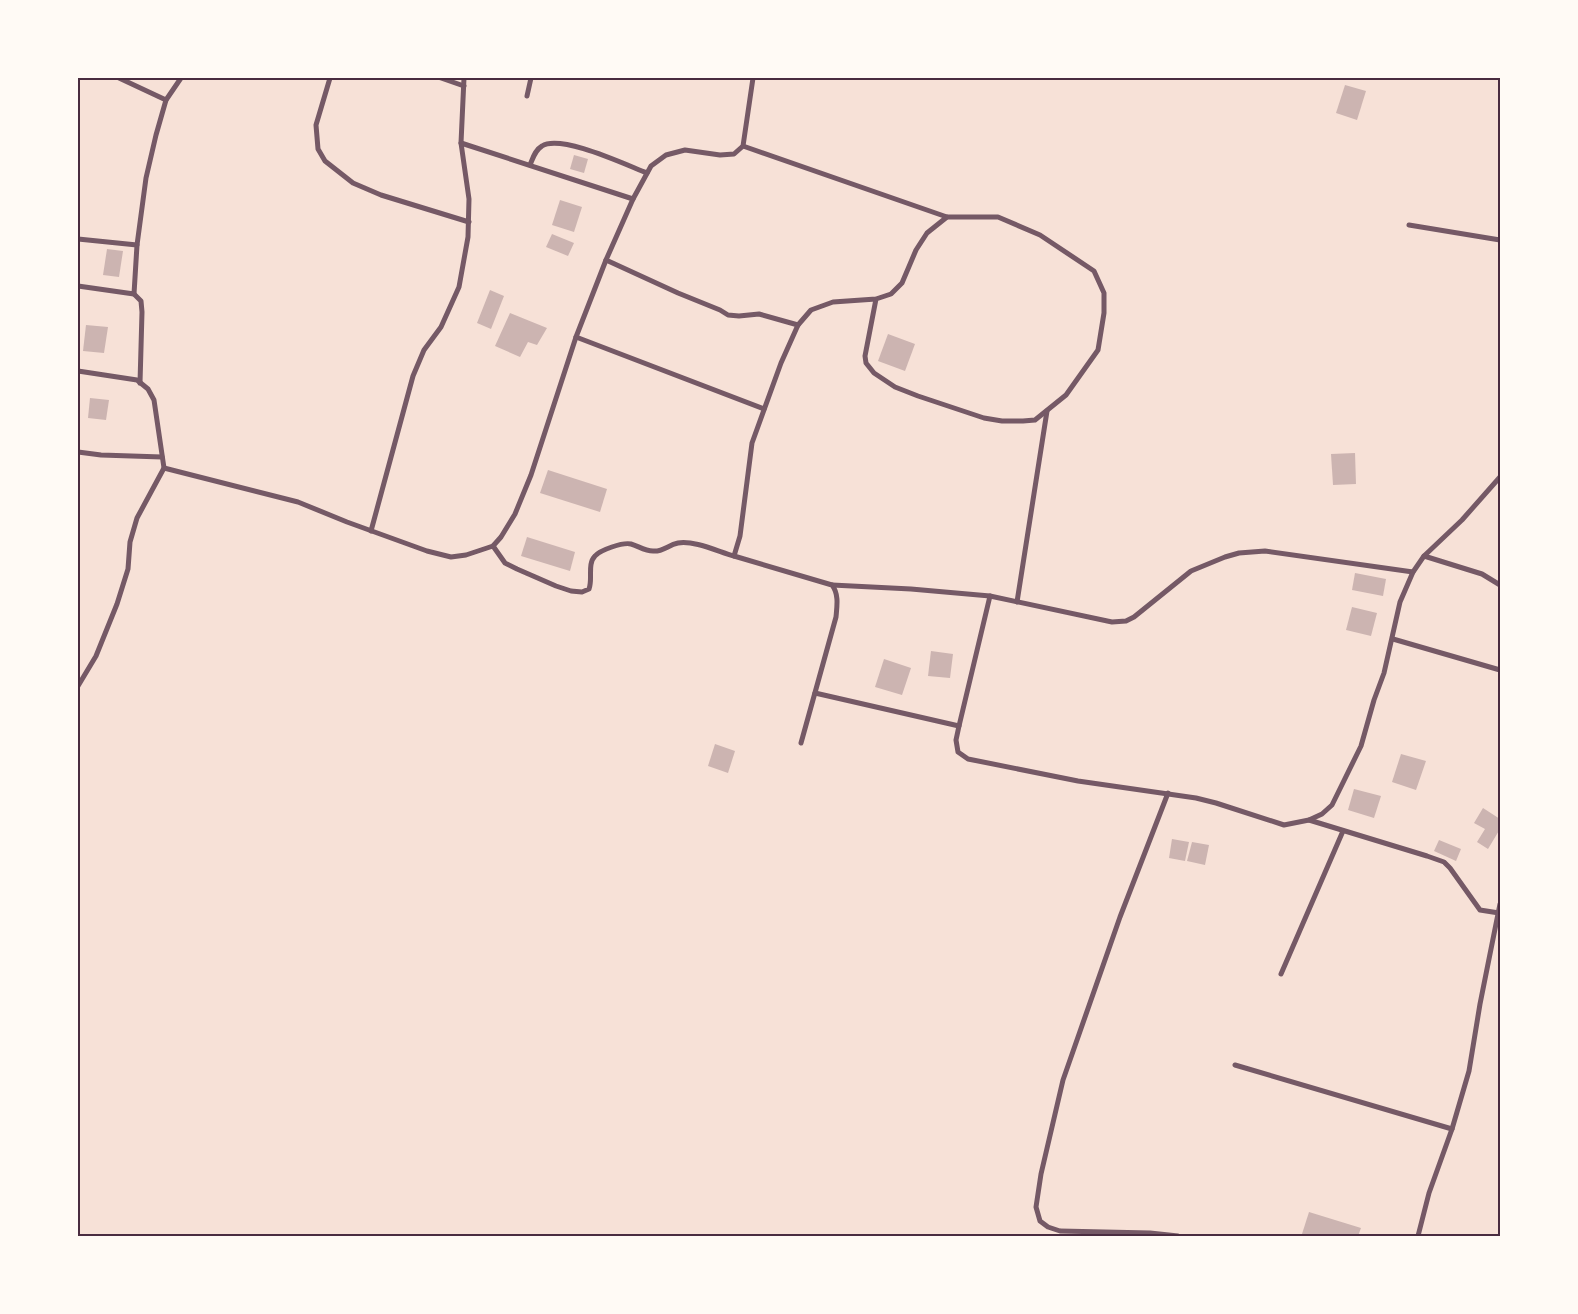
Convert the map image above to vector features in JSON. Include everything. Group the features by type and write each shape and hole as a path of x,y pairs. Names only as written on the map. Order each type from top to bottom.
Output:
{"street":[{"path":"118,78 166,100"},
{"path":"134,294 146,178 166,100 181,78"},
{"path":"330,78 316,125 318,149 325,161 353,182 381,195 469,222"},
{"path":"442,78 464,86"},
{"path":"370,531 413,376 424,350 441,327 459,287 469,222 469,199 461,143 464,78"},
{"path":"527,96 532,78"},
{"path":"164,468 298,502 370,531 427,551 451,557 466,555 493,546 515,514 532,475 576,337 633,198 651,166 666,155 685,150 720,155 734,154 743,146 753,78"},
{"path":"530,165 536,152 543,145 552,142 573,145 647,173"},
{"path":"461,143 633,198"},
{"path":"743,146 946,217 998,217 1040,235 1094,271 1104,293 1104,313 1098,350 1066,395 1035,420 1023,422 1002,421 984,418 918,396 895,387 874,373 866,363 864,356 876,299"},
{"path":"734,556 740,536 752,443 780,363 798,325 811,310 833,302 876,299 891,294 902,283 916,250 927,233 946,217"},
{"path":"1409,225 1500,240"},
{"path":"78,239 138,245"},
{"path":"606,260 728,315 758,314 798,325"},
{"path":"78,286 134,294 141,301 140,382"},
{"path":"576,337 764,409"},
{"path":"78,371 137,380 148,389 154,400 164,468 138,518 130,542 128,569 122,592 108,629 96,656 78,686"},
{"path":"1017,602 1046,411"},
{"path":"78,452 101,455 162,457"},
{"path":"990,596 956,740 958,752 968,759 1078,781 1168,793 1216,803 1284,825 1294,824 1322,814 1332,805 1361,746 1384,673 1400,602 1413,572 1424,556 1462,520 1500,477"},
{"path":"493,546 505,563 571,591 582,592 589,589 591,584 592,558 597,553 628,543 650,551 661,551 678,543 687,543 832,585 990,596 1112,622 1126,621 1134,617 1191,571 1239,553 1265,551 1413,572"},
{"path":"1424,556 1482,574 1500,585"},
{"path":"801,743 836,617 836,596 832,585"},
{"path":"1393,639 1500,670"},
{"path":"815,693 959,726"},
{"path":"1168,793 1120,917 1063,1080 1041,1174 1036,1207 1040,1221 1048,1227 1060,1231 1091,1234 1150,1233 1178,1236"},
{"path":"1309,820 1444,862 1480,910 1499,913"},
{"path":"1281,974 1343,831"},
{"path":"1418,1236 1429,1193 1452,1129 1469,1071 1500,904"},
{"path":"1235,1065 1452,1129"}],"building":[{"path":"1345,85 1366,91 1357,120 1336,113"},
{"path":"574,155 588,159 584,173 570,169"},
{"path":"560,200 582,207 574,232 552,225"},
{"path":"552,234 574,243 568,256 546,247"},
{"path":"107,249 123,251 119,277 103,275"},
{"path":"490,290 504,296 491,329 477,323"},
{"path":"510,313 547,328 537,345 528,342 520,357 495,346"},
{"path":"86,325 108,327 104,353 83,351"},
{"path":"888,334 915,344 905,371 878,361"},
{"path":"90,398 109,400 106,420 88,418"},
{"path":"1355,453 1356,484 1333,485 1331,454"},
{"path":"548,470 607,489 600,512 540,493"},
{"path":"527,537 575,552 570,571 521,556"},
{"path":"1355,573 1386,579 1383,596 1352,590"},
{"path":"1352,607 1377,613 1371,636 1346,630"},
{"path":"931,651 953,654 950,678 928,676"},
{"path":"884,659 911,668 902,695 875,687"},
{"path":"715,744 735,751 728,773 708,766"},
{"path":"1401,754 1426,761 1416,790 1392,782"},
{"path":"1354,789 1381,796 1374,818 1348,810"},
{"path":"1483,808 1500,819 1500,829 1488,849 1477,842 1485,829 1474,823"},
{"path":"1172,839 1189,842 1185,861 1169,858"},
{"path":"1439,840 1461,849 1456,861 1434,851"},
{"path":"1192,842 1209,845 1205,865 1187,861"},
{"path":"1309,1212 1361,1228 1358,1236 1308,1236 1302,1234"}]}
